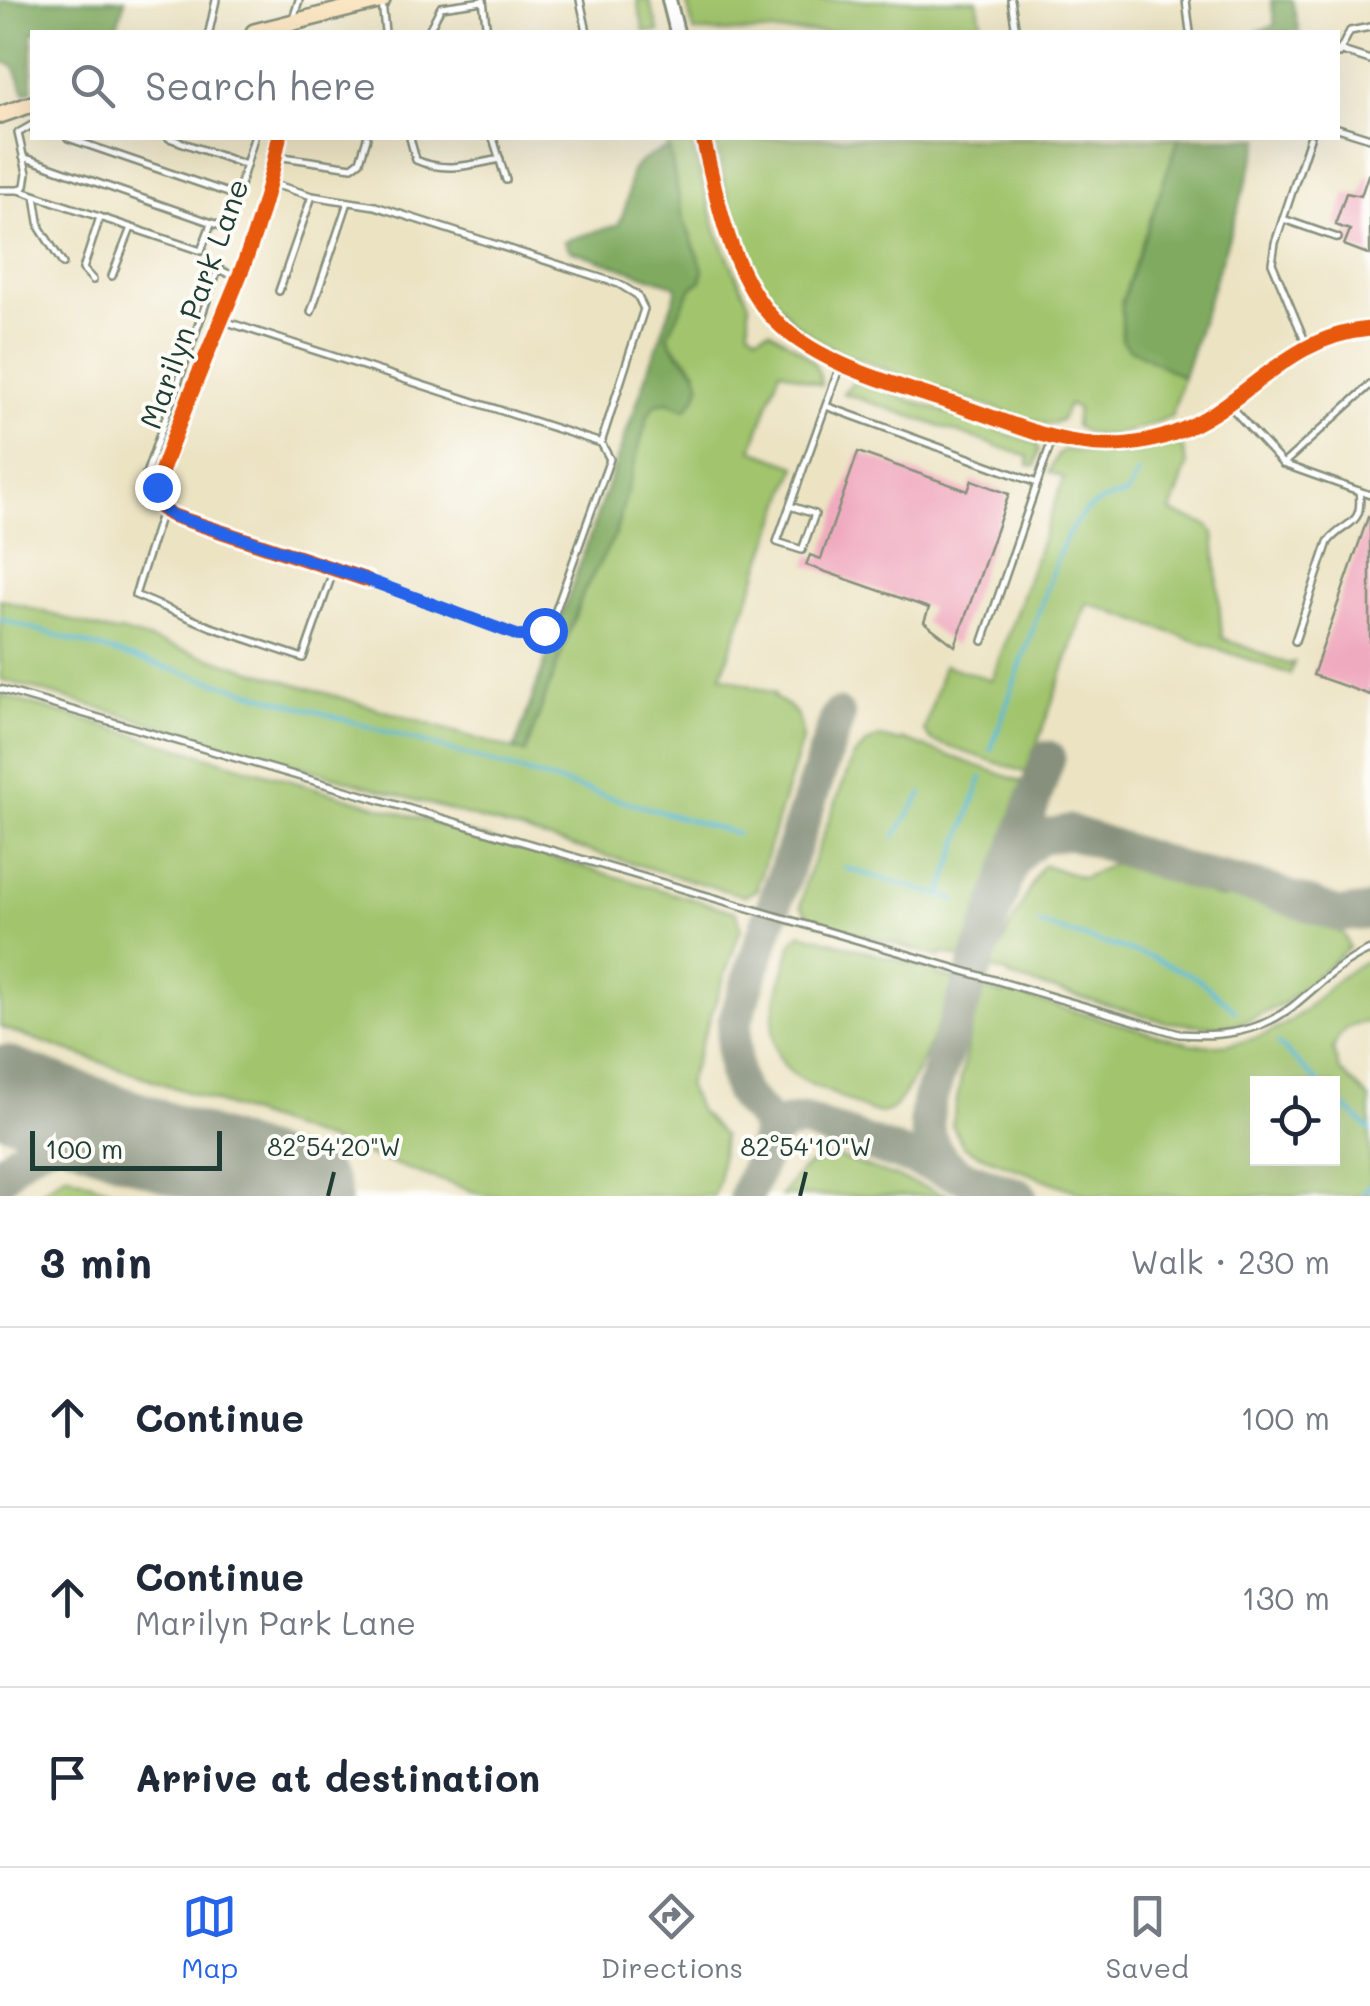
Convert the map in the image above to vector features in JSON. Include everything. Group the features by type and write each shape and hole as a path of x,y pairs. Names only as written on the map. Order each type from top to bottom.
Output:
{"main road":[{"path":"292,27 382,0"},
{"path":"0,115 30,105"}],"street":[{"path":"670,0 677,30"},
{"name":"Marilyn Park Lane","path":"157,487 202,360 238,278 270,183 280,140"},
{"path":"703,140 726,231 744,274 770,314 806,343 841,363 1053,437 1084,444 1128,444 1168,436 1208,420 1288,356 1355,330 1370,329"},
{"path":"157,487 156,500 162,510 368,580"}],"lane":[{"path":"209,30 216,0"},
{"path":"292,27 299,0"},
{"path":"382,0 385,30"},
{"path":"429,30 440,4 483,0 487,30"},
{"path":"580,0 587,30"},
{"path":"1011,0 1016,30"},
{"path":"1186,0 1190,30"},
{"path":"1340,49 1350,32 1370,27"},
{"path":"1340,52 1370,60"},
{"path":"19,190 26,186 18,132 30,126"},
{"path":"1340,129 1370,138"},
{"path":"74,140 238,196"},
{"path":"175,140 246,165"},
{"path":"23,157 211,224 228,226 253,140"},
{"path":"276,156 352,167 360,161 367,140"},
{"path":"411,140 416,160 432,167 446,169 500,159"},
{"path":"494,140 506,180"},
{"path":"1307,346 1272,263 1309,140"},
{"path":"270,183 312,196 375,206 618,284 637,295 644,308 601,443"},
{"path":"0,190 19,190 201,251 211,224"},
{"path":"35,196 40,228 63,264"},
{"path":"279,292 312,196"},
{"path":"311,312 348,202"},
{"path":"93,280 83,269 100,217"},
{"path":"1283,219 1338,238"},
{"path":"112,276 130,228"},
{"path":"157,487 146,474 218,269 238,278"},
{"path":"221,320 601,443 610,459 552,621 534,636 519,636 368,580"},
{"path":"790,506 814,514 802,550 777,542 841,363"},
{"path":"1284,464 1370,385"},
{"path":"1228,404 1284,464 1370,495"},
{"path":"826,406 1037,482"},
{"path":"983,642 1053,437"},
{"path":"1294,641 1328,542 1356,521 1361,508 1358,492"},
{"path":"1361,508 1370,511"},
{"path":"162,510 135,594 211,628 303,658 334,569"},
{"path":"0,689 1179,1034 1226,1035 1270,1021 1345,962 1370,950"}],"green space":[{"path":"0,0 125,0 116,30 30,30 30,91 25,93 14,66 0,60"},
{"path":"637,0 649,0 658,30 644,30"},
{"path":"686,0 977,0 983,30 694,30"},
{"path":"1271,0 1292,0 1299,30 1261,30 1275,25"},
{"path":"667,140 691,140 717,232 749,303 749,329 757,335 770,330 810,359 820,375 821,385 780,370 752,450 796,466 721,676 775,694 774,698 792,709 801,725 802,740 756,890 744,896 0,679 0,599 114,633 121,631 524,753 584,591 615,535 648,415 656,404 668,402 697,370 671,343 668,334 690,290 701,280 703,269 683,218"},
{"path":"714,140 1178,140 1122,301 1122,340 1129,348 1183,377 1172,416 1123,433 1097,434 1075,426 1077,408 1068,405 1061,420 1048,425 842,353 793,321 758,280 737,237"},
{"path":"1178,140 1260,140 1183,377 1129,348 1122,340 1122,301"},
{"path":"669,148 683,218 703,269 701,280 690,290 668,335 694,369 700,385 686,409 668,402 656,404 648,415 615,535 584,591 525,753 514,750 676,293 676,286 570,250 564,241 618,225 633,170"},
{"path":"854,381 1036,443 1039,450 1035,467 1028,465 1029,457 843,393"},
{"path":"1181,443 1187,465 1171,512 1207,525 1214,533 1222,638 1288,664 1294,662 1290,674 1087,603 1027,773 932,741 924,731 944,665 992,680 1064,478 1049,472 1057,456 1064,450 1126,455"},
{"path":"0,695 736,912 741,928 687,1085 699,1111 723,1136 714,1196 486,1196 0,1027"},
{"path":"879,737 901,742 902,739 1023,782 963,959 942,953 940,957 811,920 801,906 805,883 853,757"},
{"path":"1116,862 1220,898 1241,897 1337,929 1345,936 1349,948 1283,1004 1247,1021 1221,1027 1166,1022 990,968 1044,865 1083,878"},
{"path":"801,933 936,971 955,980 917,1071 890,1110 877,1113 864,1109 803,1080 781,1060 775,1045 774,1011 792,942"},
{"path":"1370,959 1370,1022 1346,1028 1333,1050 1340,1071 1370,1099 1370,1196 1088,1196 978,1154 963,1146 952,1125 971,1027 984,989 1191,1044 1220,1045 1250,1040 1277,1029 1341,977"},
{"path":"835,1156 950,1196 781,1196 802,1169"},
{"path":"66,1174 129,1196 35,1196"}],"building":[{"path":"1368,175 1370,255 1344,245 1350,230 1335,225 1346,193 1361,196"},
{"path":"858,452 968,491 972,480 1009,494 955,646 924,622 929,608 806,565 810,555 821,559"},
{"path":"1370,518 1370,695 1313,675"}],"waterway":[{"path":"991,750 1069,533 1091,507 1126,495 1138,473"},
{"path":"0,619 737,834"},
{"path":"941,895 982,777"},
{"path":"894,837 922,794"},
{"path":"845,868 956,900"},
{"path":"1039,924 1150,957 1197,978 1235,1010"},
{"path":"1278,1044 1312,1076"},
{"path":"1340,1102 1370,1130"},
{"path":"1363,1192 1370,1185"}],"taxiway":[{"path":"746,1196 763,1154 767,1129 763,1117 738,1083 735,1021 838,716"},
{"path":"961,1175 943,1161 932,1144 927,1124 929,1101 1048,758"},
{"path":"1012,863 1040,837 1070,832 1339,915 1370,912"},
{"path":"767,1140 784,1124 804,1121 1020,1196"},
{"path":"0,1178 26,1153 56,1139 124,1132"}],"runway":[{"path":"0,1089 307,1196"}],"cycle path":[{"path":"279,140 253,240 163,468 157,488 158,502 174,516 367,580"},
{"path":"703,140 719,207 743,274 769,314 788,332 810,348 861,372 1038,433 1104,445 1172,434 1199,422 1312,345 1370,329"}],"route":[{"path":"157,487 156,500 162,510 174,516 368,580 519,636 534,636 544,630"}]}
